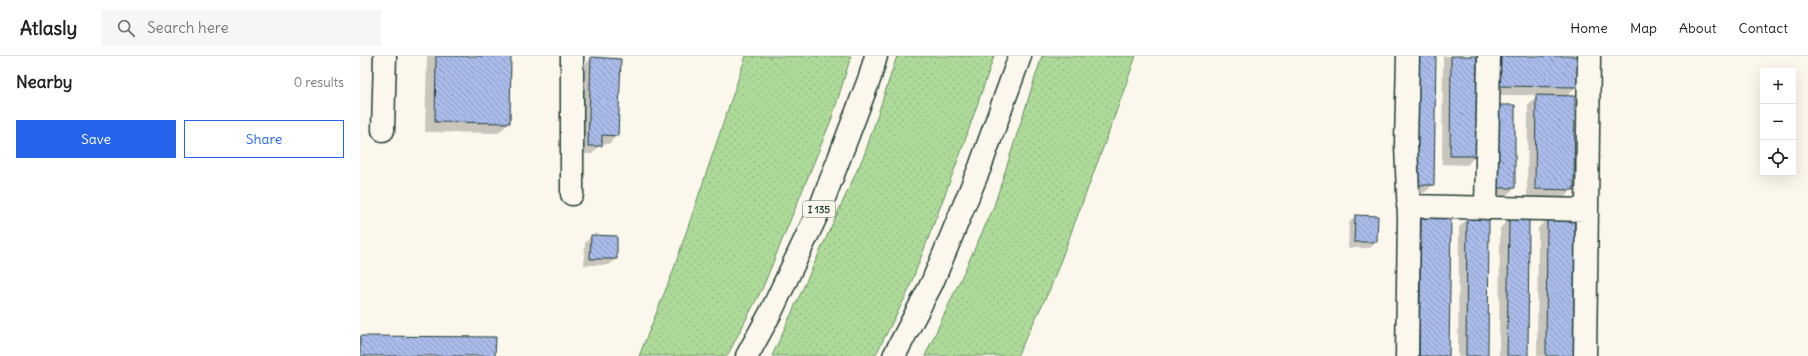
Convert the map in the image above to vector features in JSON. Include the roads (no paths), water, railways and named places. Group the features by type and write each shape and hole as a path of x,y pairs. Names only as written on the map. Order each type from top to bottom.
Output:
{"main road":[{"path":"383,130 385,56"},
{"path":"572,56 572,194"},
{"name":"I 135","path":"747,356 771,312 821,206 870,78 876,56"},
{"path":"894,356 935,276 980,167 1020,56"},
{"path":"1407,356 1408,206 1406,145 1408,56"},
{"path":"1486,208 1489,56"},
{"path":"1585,356 1589,56"},
{"path":"1408,206 1587,210"}]}
